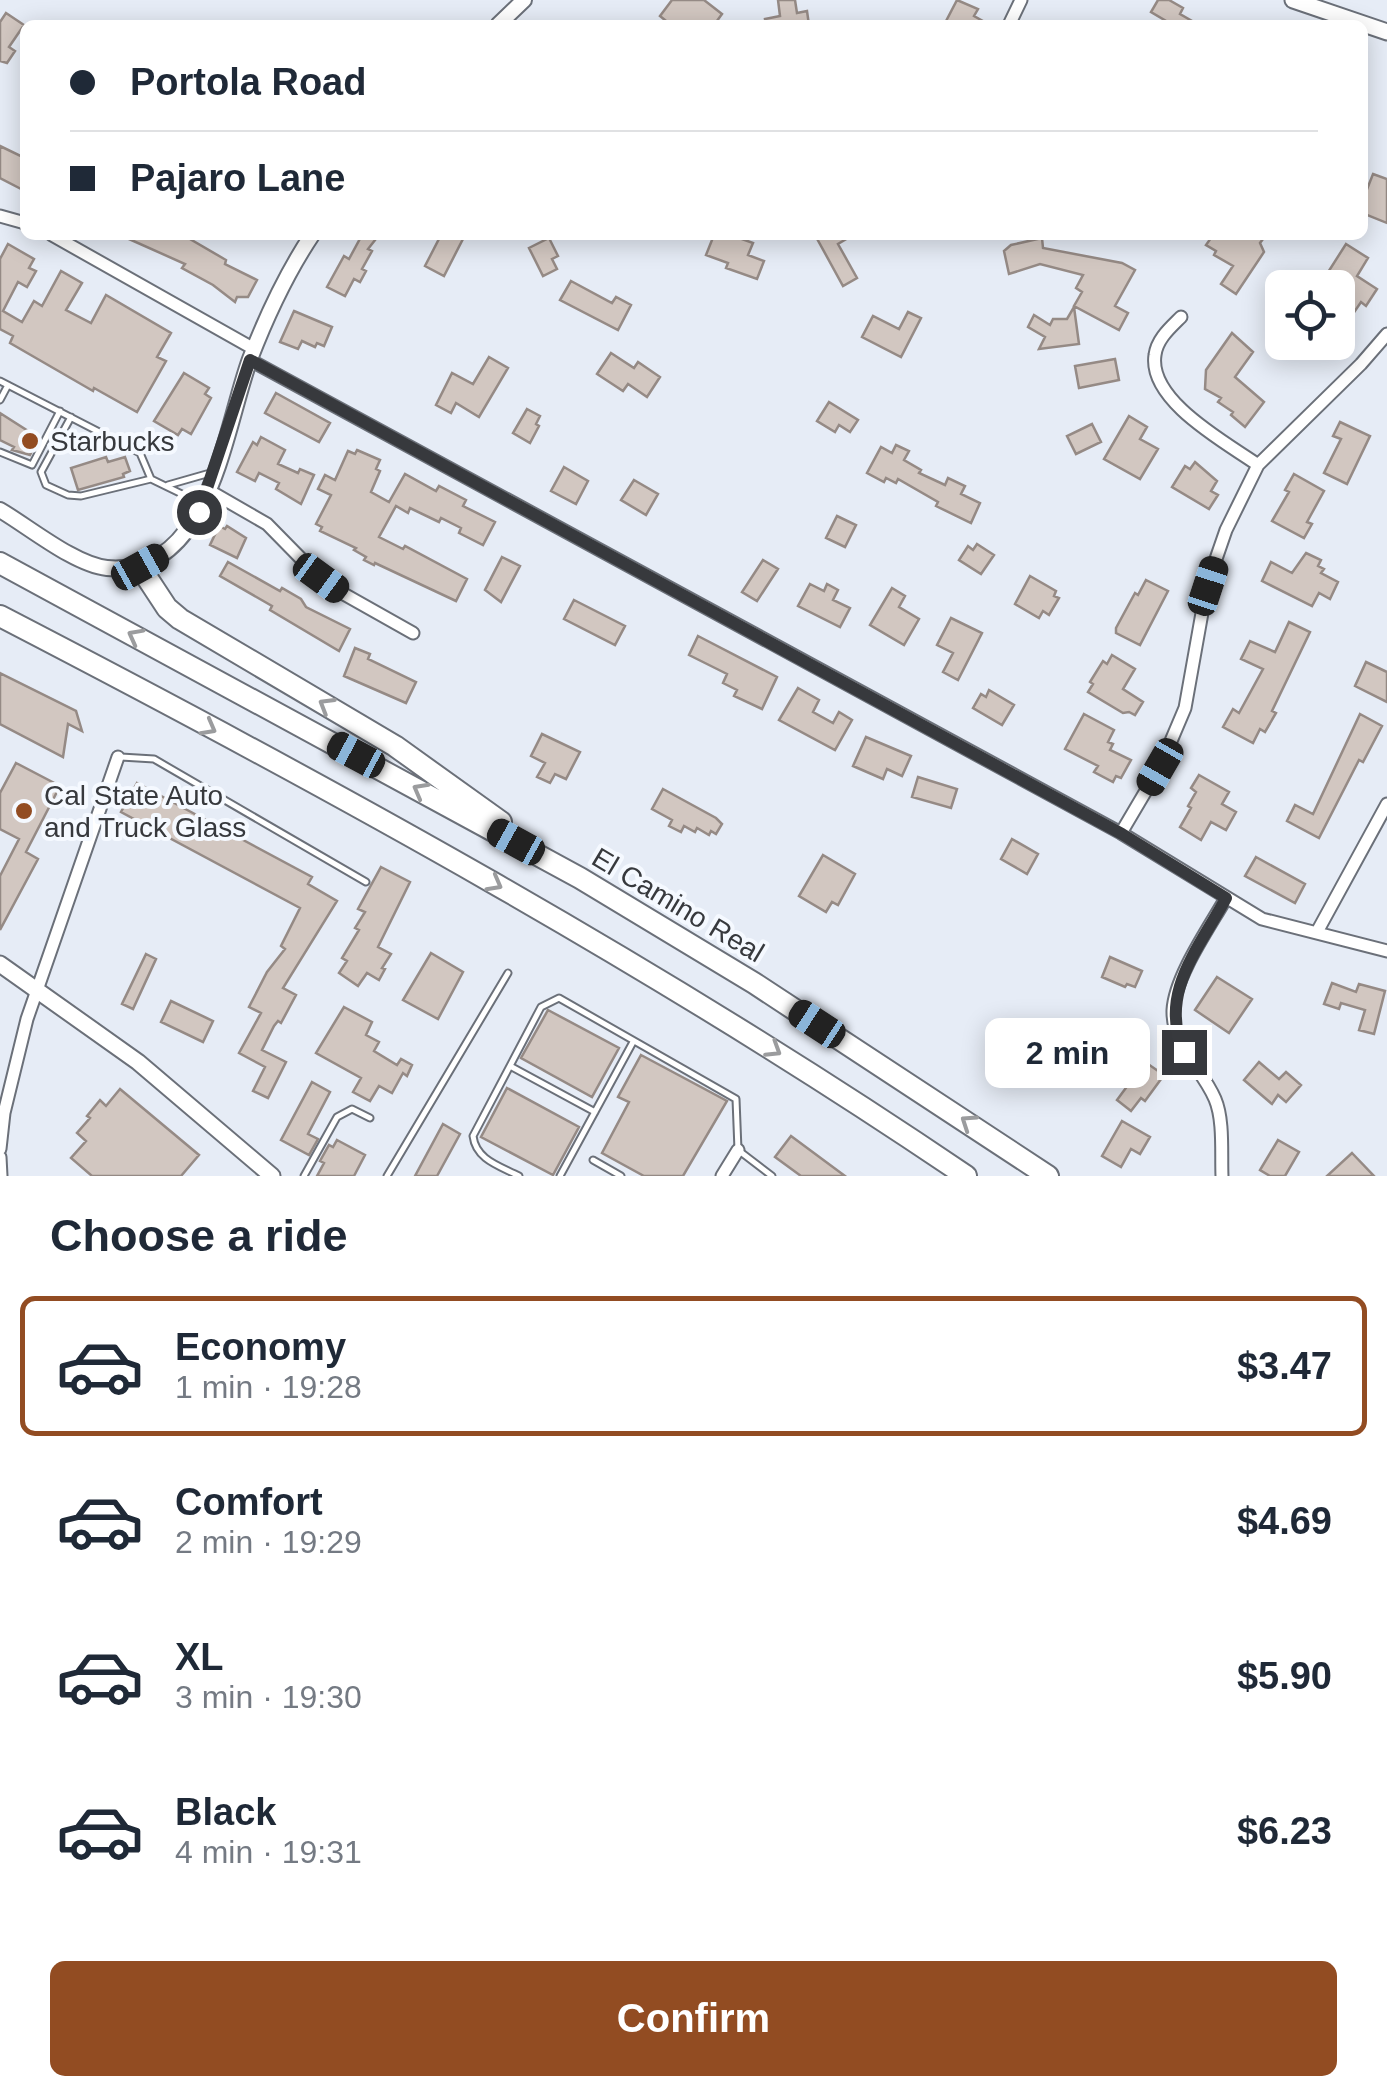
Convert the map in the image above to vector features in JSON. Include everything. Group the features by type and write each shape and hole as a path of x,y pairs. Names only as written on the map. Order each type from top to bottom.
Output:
{"highway":[{"name":"El Camino Real","path":"0,563 580,878 754,983 1048,1176"},
{"path":"140,567 167,608 180,619 395,746 580,878"},
{"path":"0,616 565,924 728,1020 966,1176"}],"main road":[{"path":"1293,0 1352,20"},
{"path":"0,964 163,1082 272,1176"}],"street":[{"path":"503,20 524,0"},
{"path":"60,240 252,355 1122,834 1226,898 1275,924 1387,951"},
{"path":"0,510 84,561 104,568 140,567 172,549 199,512 275,298 309,240"},
{"path":"1180,317 1161,338 1154,358 1158,376 1177,406 1258,465"},
{"path":"1122,834 1160,767 1185,708 1208,586 1226,530 1258,465 1387,334"},
{"path":"208,490 267,524 308,567 342,594 413,633"},
{"path":"0,1148 19,1044 118,757"},
{"path":"1317,932 1387,804"},
{"path":"1222,1176 1216,1101 1184,1052 1176,1034 1174,1009 1179,984 1226,898"},
{"path":"722,1176 738,1150"},
{"path":"0,1157 0,1176"}],"lane":[{"path":"0,381 140,452 151,479"},
{"path":"0,400 8,385"},
{"path":"0,452 32,465 60,411"},
{"path":"71,417 41,472 46,485 68,496 80,496 151,479 188,497 199,512"},
{"path":"165,486 214,472"},
{"path":"118,757 154,759 366,882"},
{"path":"387,1176 508,974"},
{"path":"519,1176 481,1156 474,1148 473,1136 541,1007 559,998 736,1099 738,1150 772,1176"},
{"path":"560,1176 633,1042"},
{"path":"510,1066 595,1112"},
{"path":"304,1176 338,1117 352,1109 370,1118"},
{"path":"594,1160 621,1176"}],"building":[{"path":"672,0 704,0 722,14 718,20 665,20 660,16"},
{"path":"778,0 795,0 797,13 807,11 808,20 765,20 780,16"},
{"path":"957,0 978,9 974,16 981,20 947,20"},
{"path":"1158,0 1169,0 1183,8 1180,14 1190,20 1165,20 1151,12"},
{"path":"6,13 20,22 20,31 9,47 15,51 7,63 0,61 0,22"},
{"path":"0,146 20,156 20,188 0,178"},
{"path":"1373,174 1387,179 1387,223 1368,215 1368,187"},
{"path":"131,240 192,240 226,260 225,264 257,280 248,297 237,297 235,302 182,268 185,264"},
{"path":"359,240 375,240 362,269 366,271 360,282 354,279 345,296 327,287 344,256 349,259"},
{"path":"438,240 462,240 444,276 425,266"},
{"path":"550,240 558,256 552,259 557,269 543,276 529,248"},
{"path":"712,240 745,240 753,243 748,255 764,261 757,279 726,268 728,263 706,255"},
{"path":"818,240 845,240 838,244 857,278 843,286"},
{"path":"1042,240 1043,248 1122,263 1135,270 1115,306 1128,313 1119,330 1074,306 1082,292 1076,288 1083,275 1040,264 1009,274 1004,251 1011,245"},
{"path":"1210,240 1262,240 1264,252 1236,294 1221,284 1233,266 1206,245"},
{"path":"8,244 34,259 29,268 36,271 27,287 18,282 3,311 22,322 34,301 42,306 61,271 82,283 66,310 91,323 106,295 171,333 157,357 166,361 137,412 10,343 13,336 0,329 0,259"},
{"path":"1346,244 1368,258 1357,276 1377,289 1366,306 1361,302 1355,311 1355,270 1329,270"},
{"path":"571,281 612,303 616,297 631,305 618,330 560,300"},
{"path":"1074,307 1079,344 1039,349 1045,337 1028,327 1034,315 1050,325 1053,319 1067,319"},
{"path":"294,311 332,327 324,346 302,341 298,349 280,342"},
{"path":"908,312 921,318 901,357 862,337 873,316 899,329"},
{"path":"1232,333 1253,352 1235,377 1264,402 1245,427 1218,402 1221,398 1205,389 1206,370"},
{"path":"611,353 634,368 638,362 660,377 647,397 628,384 623,391 597,374"},
{"path":"489,357 508,368 479,417 456,403 451,413 436,405 452,373 473,384"},
{"path":"1115,359 1119,380 1079,388 1075,366"},
{"path":"184,373 209,388 205,394 211,398 191,434 182,429 178,435 154,421"},
{"path":"276,393 330,423 319,442 265,413"},
{"path":"829,402 858,420 850,432 839,425 835,432 817,421"},
{"path":"527,409 540,416 530,443 513,433"},
{"path":"0,413 39,438 30,455 12,450 14,447 0,440"},
{"path":"1129,416 1147,427 1140,439 1158,449 1140,479 1104,459"},
{"path":"1340,422 1370,436 1347,484 1324,473 1341,439 1333,436"},
{"path":"1092,424 1101,442 1076,454 1067,436"},
{"path":"261,437 285,450 278,464 314,475 301,504 276,489 279,483 259,473 255,481 237,472 253,442 257,445"},
{"path":"896,445 909,451 904,460 921,470 919,473 945,485 948,478 965,486 961,494 980,503 971,523 936,506 938,502 898,479 896,483 886,478 884,482 867,473 881,447 892,453"},
{"path":"357,450 380,460 371,492 389,502 405,474 436,491 439,486 466,500 463,506 495,522 483,545 441,518 439,522 410,508 408,513 396,506 379,537 403,549 405,546 467,579 456,601 364,560 366,557 356,548 320,531 322,527 316,524 331,495 318,489 325,475 335,480 348,451 355,454"},
{"path":"106,457 108,462 125,457 130,471 124,477 78,490 71,468"},
{"path":"1195,462 1217,481 1211,491 1218,495 1209,509 1172,487 1185,466 1190,469"},
{"path":"564,467 588,481 576,504 551,491"},
{"path":"1294,474 1324,491 1307,522 1312,524 1304,538 1272,521 1289,492 1285,490"},
{"path":"634,480 658,494 646,515 621,500"},
{"path":"837,516 856,525 845,547 826,538"},
{"path":"219,526 227,526 246,538 237,558 210,545"},
{"path":"977,544 994,555 981,574 959,560 968,546 973,550"},
{"path":"1306,553 1321,560 1321,573 1338,582 1330,599 1319,593 1312,606 1262,581 1271,562 1292,573"},
{"path":"502,557 520,566 501,602 485,590"},
{"path":"763,560 778,569 757,601 742,592"},
{"path":"228,562 280,591 282,588 301,599 306,607 350,629 339,651 220,576"},
{"path":"1030,576 1056,591 1054,596 1059,598 1049,615 1043,611 1039,618 1015,604"},
{"path":"1146,580 1168,591 1140,645 1116,633 1116,628"},
{"path":"810,584 824,591 827,584 838,590 833,600 850,608 840,627 798,606"},
{"path":"892,588 905,596 899,607 919,619 904,645 870,625"},
{"path":"574,600 625,626 615,645 564,619"},
{"path":"951,618 982,633 958,680 943,672 953,653 937,645"},
{"path":"1289,622 1310,632 1272,711 1276,713 1253,743 1223,727 1233,709 1239,713 1263,669 1241,659 1250,641 1275,652"},
{"path":"698,636 777,677 762,709 734,696 737,690 723,683 727,674 689,655"},
{"path":"355,648 370,654 368,659 416,682 406,703 344,676"},
{"path":"1112,655 1135,669 1123,689 1143,702 1135,715 1123,713 1088,692 1103,661 1107,664"},
{"path":"1366,662 1387,672 1387,702 1355,686"},
{"path":"0,673 76,711 82,731 68,724 63,757 0,724"},
{"path":"798,688 819,700 813,712 833,723 839,712 852,720 835,750 779,720"},
{"path":"989,690 1014,705 1002,725 973,708 981,694 986,697"},
{"path":"1084,714 1114,730 1108,742 1113,744 1110,750 1131,760 1121,778 1116,776 1113,782 1094,772 1098,766 1065,749"},
{"path":"1360,714 1382,726 1363,762 1359,760 1319,838 1287,821 1295,805 1313,814"},
{"path":"542,734 580,752 566,779 555,774 550,783 537,777 545,763 531,756"},
{"path":"866,737 911,756 902,776 887,769 883,779 853,766"},
{"name":"Cal State Auto and Truck Glass","path":"16,763 60,786 26,852 38,859 0,930 0,876 19,839 0,829 0,793"},
{"path":"1199,775 1229,792 1222,804 1236,812 1226,830 1211,822 1201,840 1180,827 1191,808 1188,806 1196,792 1191,788"},
{"path":"918,777 957,789 951,808 912,797"},
{"path":"137,783 312,877 308,884 337,901 283,988 296,995 262,1050 286,1062 268,1098 253,1091 265,1067 239,1053 261,1013 249,1007 267,972 285,949 281,946 300,908 121,812"},
{"path":"663,789 716,818 722,824 716,834 711,831 709,835 697,828 695,832 684,826 681,832 669,826 672,820 652,809"},
{"path":"1012,839 1038,854 1027,874 1001,859"},
{"path":"823,855 855,874 838,905 832,902 826,912 799,896"},
{"path":"1256,857 1305,884 1295,903 1245,876"},
{"path":"381,867 410,882 378,947 391,954 382,968 385,969 379,980 367,973 358,986 339,973 347,961 342,958 365,912 358,909"},
{"path":"431,953 463,972 438,1019 403,1000"},
{"path":"146,954 156,959 133,1009 122,1004"},
{"path":"1110,957 1142,971 1135,987 1102,977"},
{"path":"1217,977 1252,999 1229,1033 1195,1010"},
{"path":"1332,983 1356,992 1359,984 1385,991 1374,1034 1359,1030 1365,1010 1341,1003 1339,1009 1324,1004"},
{"path":"171,1001 213,1021 203,1042 161,1022"},
{"path":"344,1007 372,1022 366,1035 379,1042 374,1051 397,1065 401,1059 412,1065 392,1093 379,1086 370,1101 353,1092 361,1078 316,1053"},
{"path":"548,1010 619,1048 592,1097 521,1058"},
{"path":"641,1055 727,1101 683,1176 644,1176 602,1153 629,1102 618,1097"},
{"path":"1145,1062 1164,1075 1145,1101 1141,1098 1131,1111 1117,1100"},
{"path":"1259,1062 1279,1079 1286,1072 1301,1085 1286,1102 1278,1095 1272,1104 1244,1080"},
{"path":"312,1082 330,1092 308,1134 318,1139 309,1155 281,1140"},
{"path":"507,1088 579,1127 553,1175 481,1137"},
{"path":"120,1089 199,1155 181,1176 92,1176 71,1158 86,1141 77,1133 90,1118 87,1116 100,1100 106,1106"},
{"path":"1122,1121 1150,1137 1140,1154 1131,1149 1121,1167 1102,1156"},
{"path":"443,1124 460,1134 437,1176 415,1176"},
{"path":"791,1136 845,1176 801,1176 775,1157"},
{"path":"337,1140 365,1155 354,1176 317,1176 324,1163 320,1161 329,1145 333,1147"},
{"path":"1278,1140 1299,1152 1285,1176 1270,1176 1260,1170"},
{"path":"1352,1153 1374,1176 1327,1176"}],"place":[{"name":"Starbucks","path":"30,441"},
{"name":"Cal State Auto and Truck Glass","path":"24,811"}],"route":[{"path":"199,512 250,360 1122,834 1226,898 1175,996 1174,1022 1184,1052"}]}
